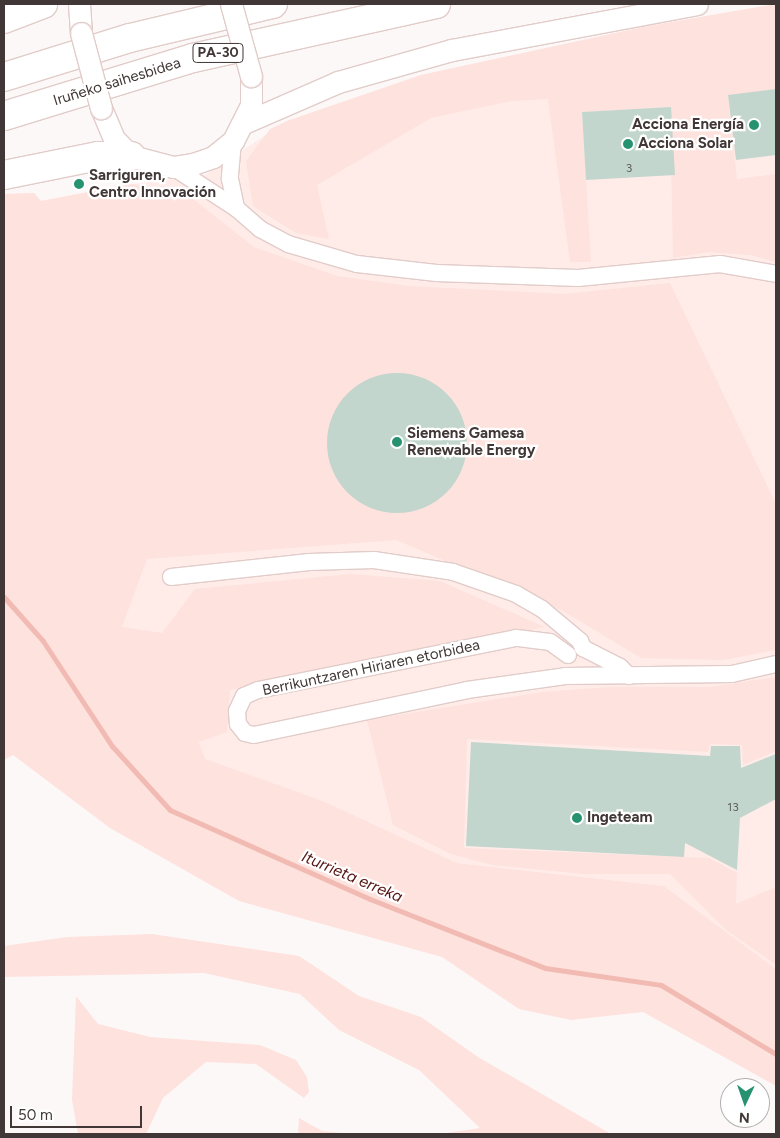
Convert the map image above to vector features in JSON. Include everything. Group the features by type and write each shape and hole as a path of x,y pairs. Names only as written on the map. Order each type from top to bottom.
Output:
{"highway":[{"path":"4,19 44,4"},
{"name":"PA-30","path":"4,77 130,38 273,4"},
{"name":"Iruñeko saihesbidea","path":"4,116 193,58 436,4"},
{"path":"4,175 98,156 131,156"}],"street":[{"path":"79,4 81,33 101,108 114,140 131,156 173,167 236,208 260,230 288,244 324,256 400,270 578,278 720,264 776,274"},
{"path":"173,167 213,157 233,141 244,123 251,105 251,76 231,4"},
{"path":"244,123 338,82 452,50 697,4"},
{"path":"233,141 230,179 236,208"},
{"name":"Berrikuntzaren Hiriaren etorbidea","path":"171,577 309,562 374,560 412,564 453,572 516,594 548,614 580,641 576,652"},
{"name":"Berrikuntzaren Hiriaren etorbidea","path":"629,676 620,667 550,642 516,638 268,688 244,696 237,711 238,724 245,733 254,735 467,690 565,676 629,676 732,674 776,664"},
{"path":"565,676 576,652"}],"shaded area":[{"path":"776,4 776,969 664,886 457,863 323,801 205,760 199,742 122,627 4,194 34,193 41,201 117,186 205,175 287,121 421,75 643,27"},
{"path":"776,4 776,89 728,96 737,179 776,174 776,262 750,255 709,252 673,258 670,107 582,112 591,262 570,262 548,99 511,101 431,118 317,185 329,239 296,233 253,206 246,161 270,129 287,121 421,75 643,27"},
{"path":"132,184 188,195 254,247 337,276 409,286 564,294 670,283 776,504 776,650 723,660 641,658 563,611 396,540 147,559 122,627 162,633 195,589 351,574 440,581 545,627 230,690 227,732 199,742 205,759 323,801 457,863 664,886 776,969 776,1086 770,1083 770,1078 762,1078 643,1012 571,1020 519,1009 442,957 239,901 110,828 13,755 4,760 4,194 34,193 41,201"},
{"path":"776,677 776,751 743,765 742,745 710,744 708,752 467,739 464,848 709,858 737,873 736,904 776,887 776,965 726,930 670,874 583,874 492,865 451,854 393,825 367,720 542,692 608,687 709,687"},
{"path":"152,934 299,956 359,996 421,1017 478,1057 611,1134 439,1134 480,1128 419,1070 339,1030 300,994 204,973 4,977 4,946 67,937"},
{"path":"76,996 98,1024 150,1037 260,1045 296,1060 307,1077 309,1092 304,1098 256,1064 206,1062 163,1098 146,1134 78,1134 72,1100"},
{"path":"299,1118 322,1131 353,1134 298,1134"}],"building":[{"name":"Acciona Energía","path":"776,89 776,155 736,160 728,95"},
{"name":"Acciona Solar","path":"671,107 675,175 586,180 582,112"},
{"name":"Siemens Gamesa Renewable Energy","path":"397,373 411,374 424,378 436,384 447,393 456,404 462,416 466,429 466,457 462,470 456,482 447,493 436,502 424,508 411,512 397,513 383,512 370,508 358,502 347,493 338,482 332,470 328,457 327,443 328,429 332,416 338,404 347,393 358,384 370,378 383,374"},
{"name":"Ingeteam","path":"471,742 710,756 711,746 740,746 741,768 776,754 776,799 740,818 737,870 685,843 684,857 466,846"}],"waterway":[{"name":"Iturrieta erreka","path":"4,597 43,641 112,746 170,810 370,899 545,968 661,985 776,1054"}],"place":[{"name":"Acciona Energía","path":"754,125"},
{"name":"Acciona Solar","path":"628,144"},
{"name":"Sarriguren, Centro Innovación","path":"79,184"},
{"name":"Siemens Gamesa Renewable Energy","path":"397,442"},
{"name":"Ingeteam","path":"577,818"}]}
